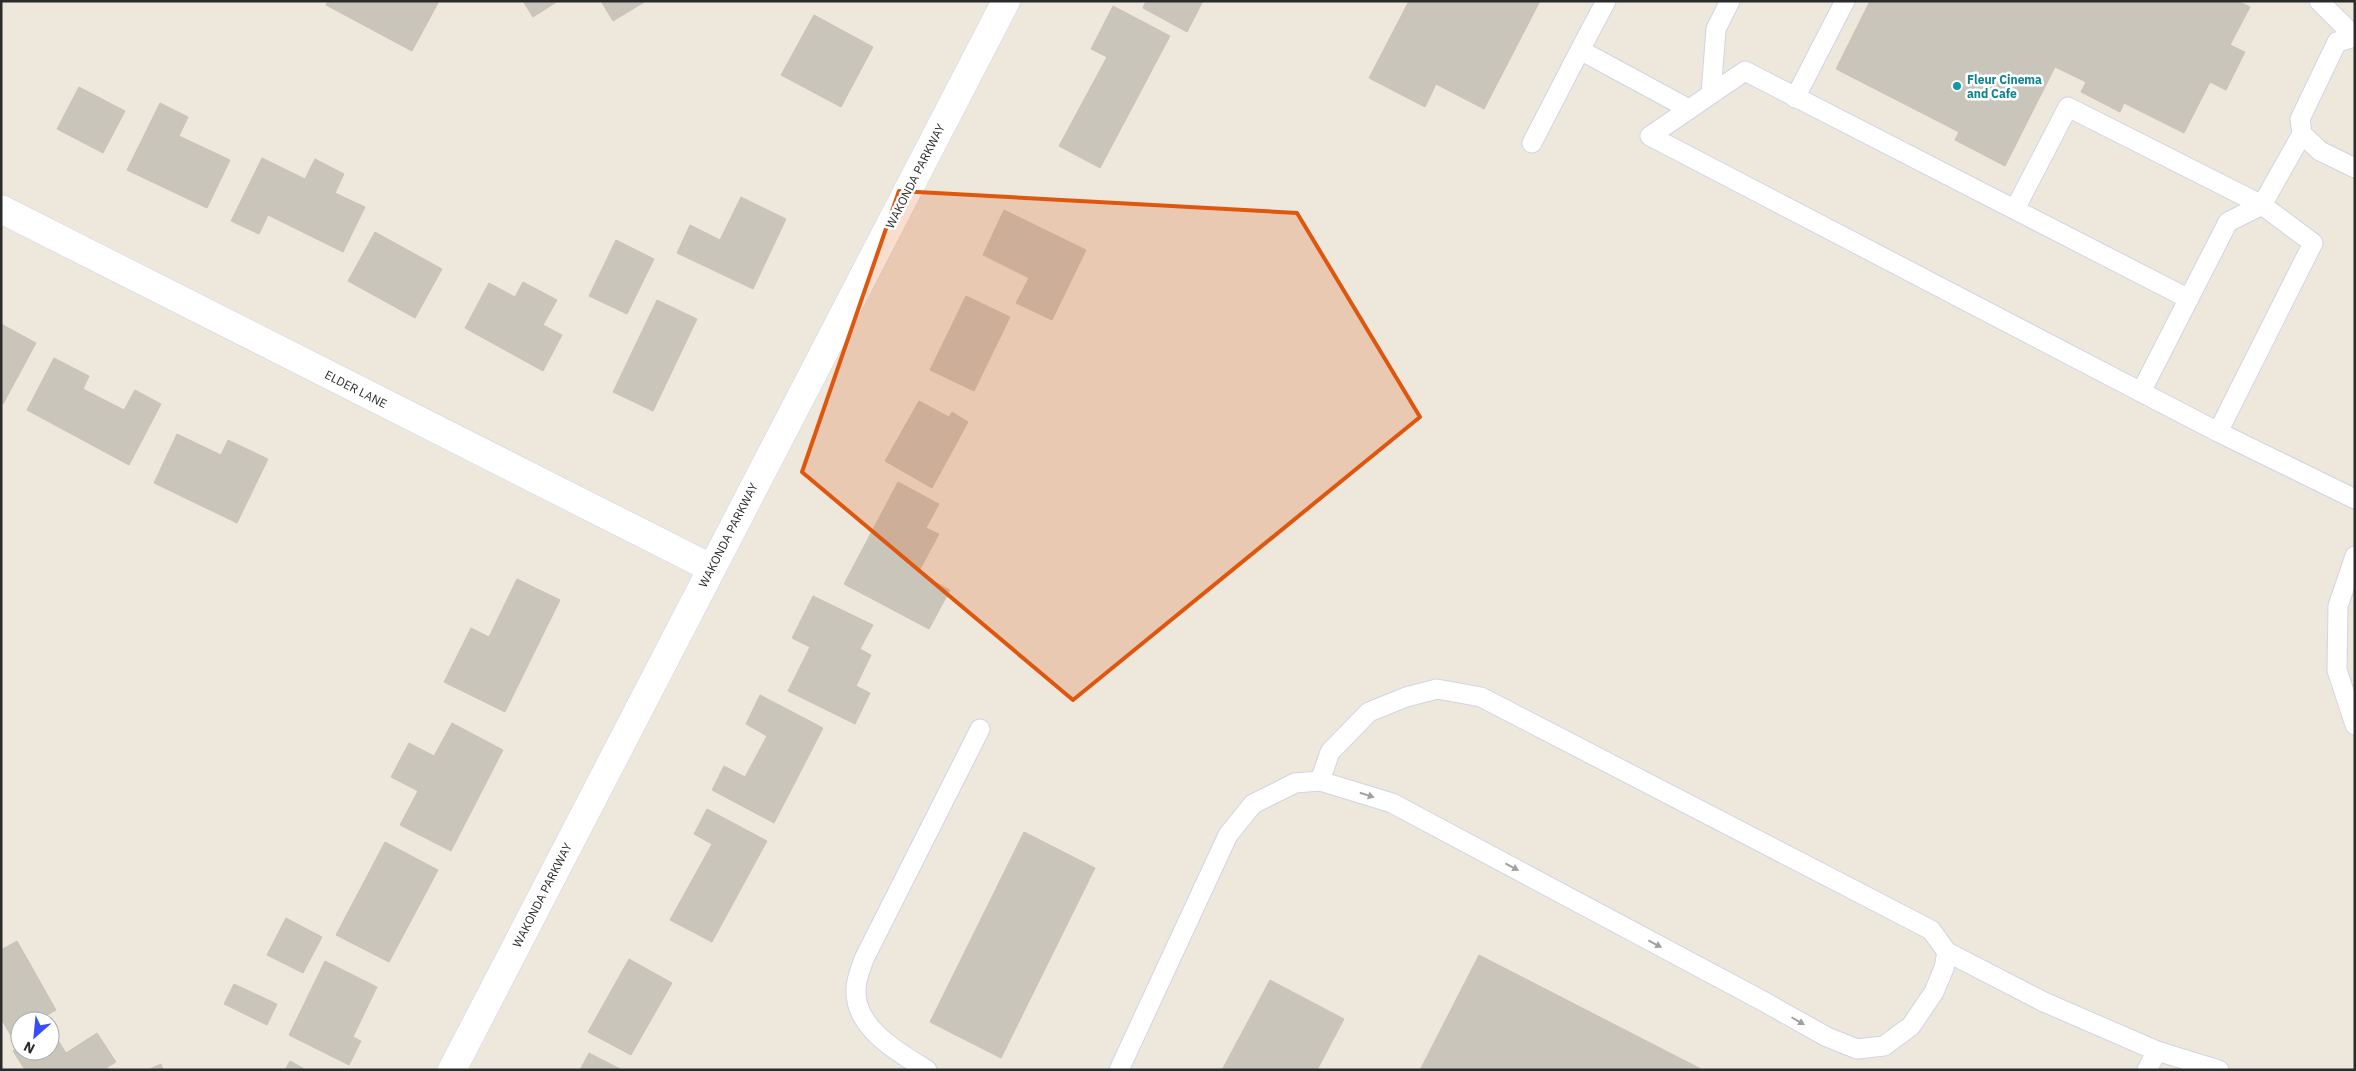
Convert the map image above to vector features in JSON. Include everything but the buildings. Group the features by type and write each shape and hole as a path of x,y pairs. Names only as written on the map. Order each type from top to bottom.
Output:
{"street":[{"name":"WAKONDA PARKWAY","path":"452,1070 1006,1"},
{"name":"ELDER LANE","path":"1,209 711,568"}],"lane":[{"path":"1532,143 1606,1"},
{"path":"1711,94 1716,29 1730,1"},
{"path":"1796,98 1845,1"},
{"path":"2141,392 2228,222 2262,205 2302,134 2300,119 2337,42 2355,37 2319,1"},
{"path":"1580,50 1689,109"},
{"path":"2189,299 1745,71 1650,136 2218,432 2355,499"},
{"path":"2015,209 2068,107 2262,205 2313,243 2218,432"},
{"path":"2302,134 2320,151 2355,168"},
{"path":"2355,556 2338,606 2337,670 2355,725"},
{"path":"1320,781 1330,752 1368,712 1406,696 1437,689 1481,697 1931,930 1947,952 2044,1002 2157,1051 2219,1070"},
{"path":"927,1070 896,1050 872,1030 862,1014 856,990 864,959 980,729"},
{"path":"1119,1070 1228,835 1253,804 1295,783 1320,781 1392,803 1827,1037 1857,1049 1884,1046 1911,1026 1934,992 1944,968 1947,952"},
{"path":"2147,1070 2157,1051"}],"highlighted area":[{"path":"899,191 1297,213 1420,417 1073,700 802,472"}],"place":[{"name":"Fleur Cinema and Cafe","path":"1957,86"}]}
